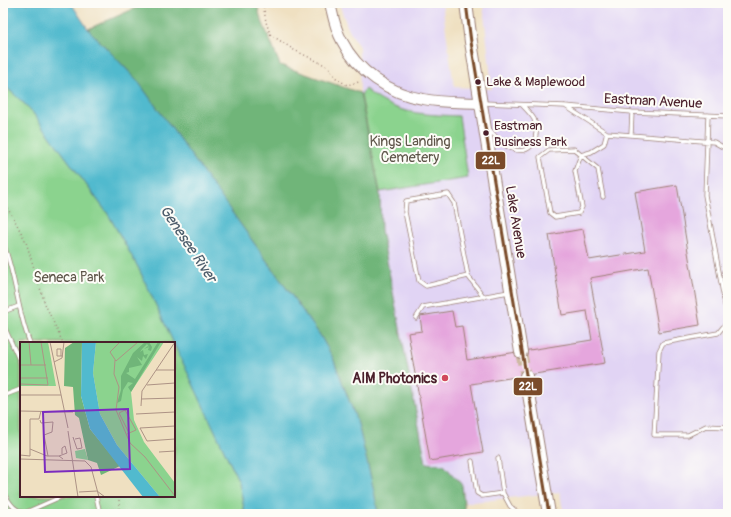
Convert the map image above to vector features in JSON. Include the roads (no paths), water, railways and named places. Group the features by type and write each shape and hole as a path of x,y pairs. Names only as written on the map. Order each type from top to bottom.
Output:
{"main road":[{"name":"Lake Avenue","path":"466,3 471,42 522,352"},
{"path":"526,376 549,514"}],"street":[{"path":"330,3 337,30 348,51 364,70 387,87 402,94 423,100 482,103"}],"lane":[{"name":"Eastman Avenue","path":"482,103 565,106 632,112 728,116"},
{"path":"485,124 498,139 512,149 524,150 529,148 533,144 536,136 536,128 533,118 522,104"},
{"path":"565,106 607,133 714,142 728,150"},
{"path":"631,135 632,112"},
{"path":"708,115 705,195 728,321 718,333 663,343 659,351 654,435 688,435 706,426 728,427"},
{"path":"603,197 598,169 581,155 574,149 549,150 540,157 550,213 555,217 579,213 582,207 574,171 581,155 591,152 604,144 607,133"},
{"path":"468,276 426,286 419,281 405,212 406,201 448,194 454,203 468,276 484,297"},
{"path":"3,243 30,342"},
{"path":"416,318 424,307 512,292"},
{"path":"3,312 19,306"},
{"path":"3,324 20,362"},
{"path":"3,396 20,389"},
{"path":"498,458 503,493 510,506 518,514"},
{"path":"472,461 477,493 482,496 503,493"},
{"path":"3,493 16,510 24,513 61,497"},
{"path":"96,497 100,514"}],"water":[{"name":"Genesee River","path":"3,3 71,3 88,29 137,80 320,335 333,358 358,424 378,514 245,514 239,482 175,346 175,342 173,342 138,267 108,214 30,109 3,84"}],"tunnel":[{"path":"521,352 526,376"}],"place":[{"name":"Lake & Maplewood","path":"478,82"},
{"name":"Eastman Business Park","path":"486,133"},
{"name":"AIM Photonics","path":"445,378"}],"park label":[{"name":"Kings Landing Cemetery","path":"410,150"},
{"name":"Seneca Park","path":"69,277"}]}
